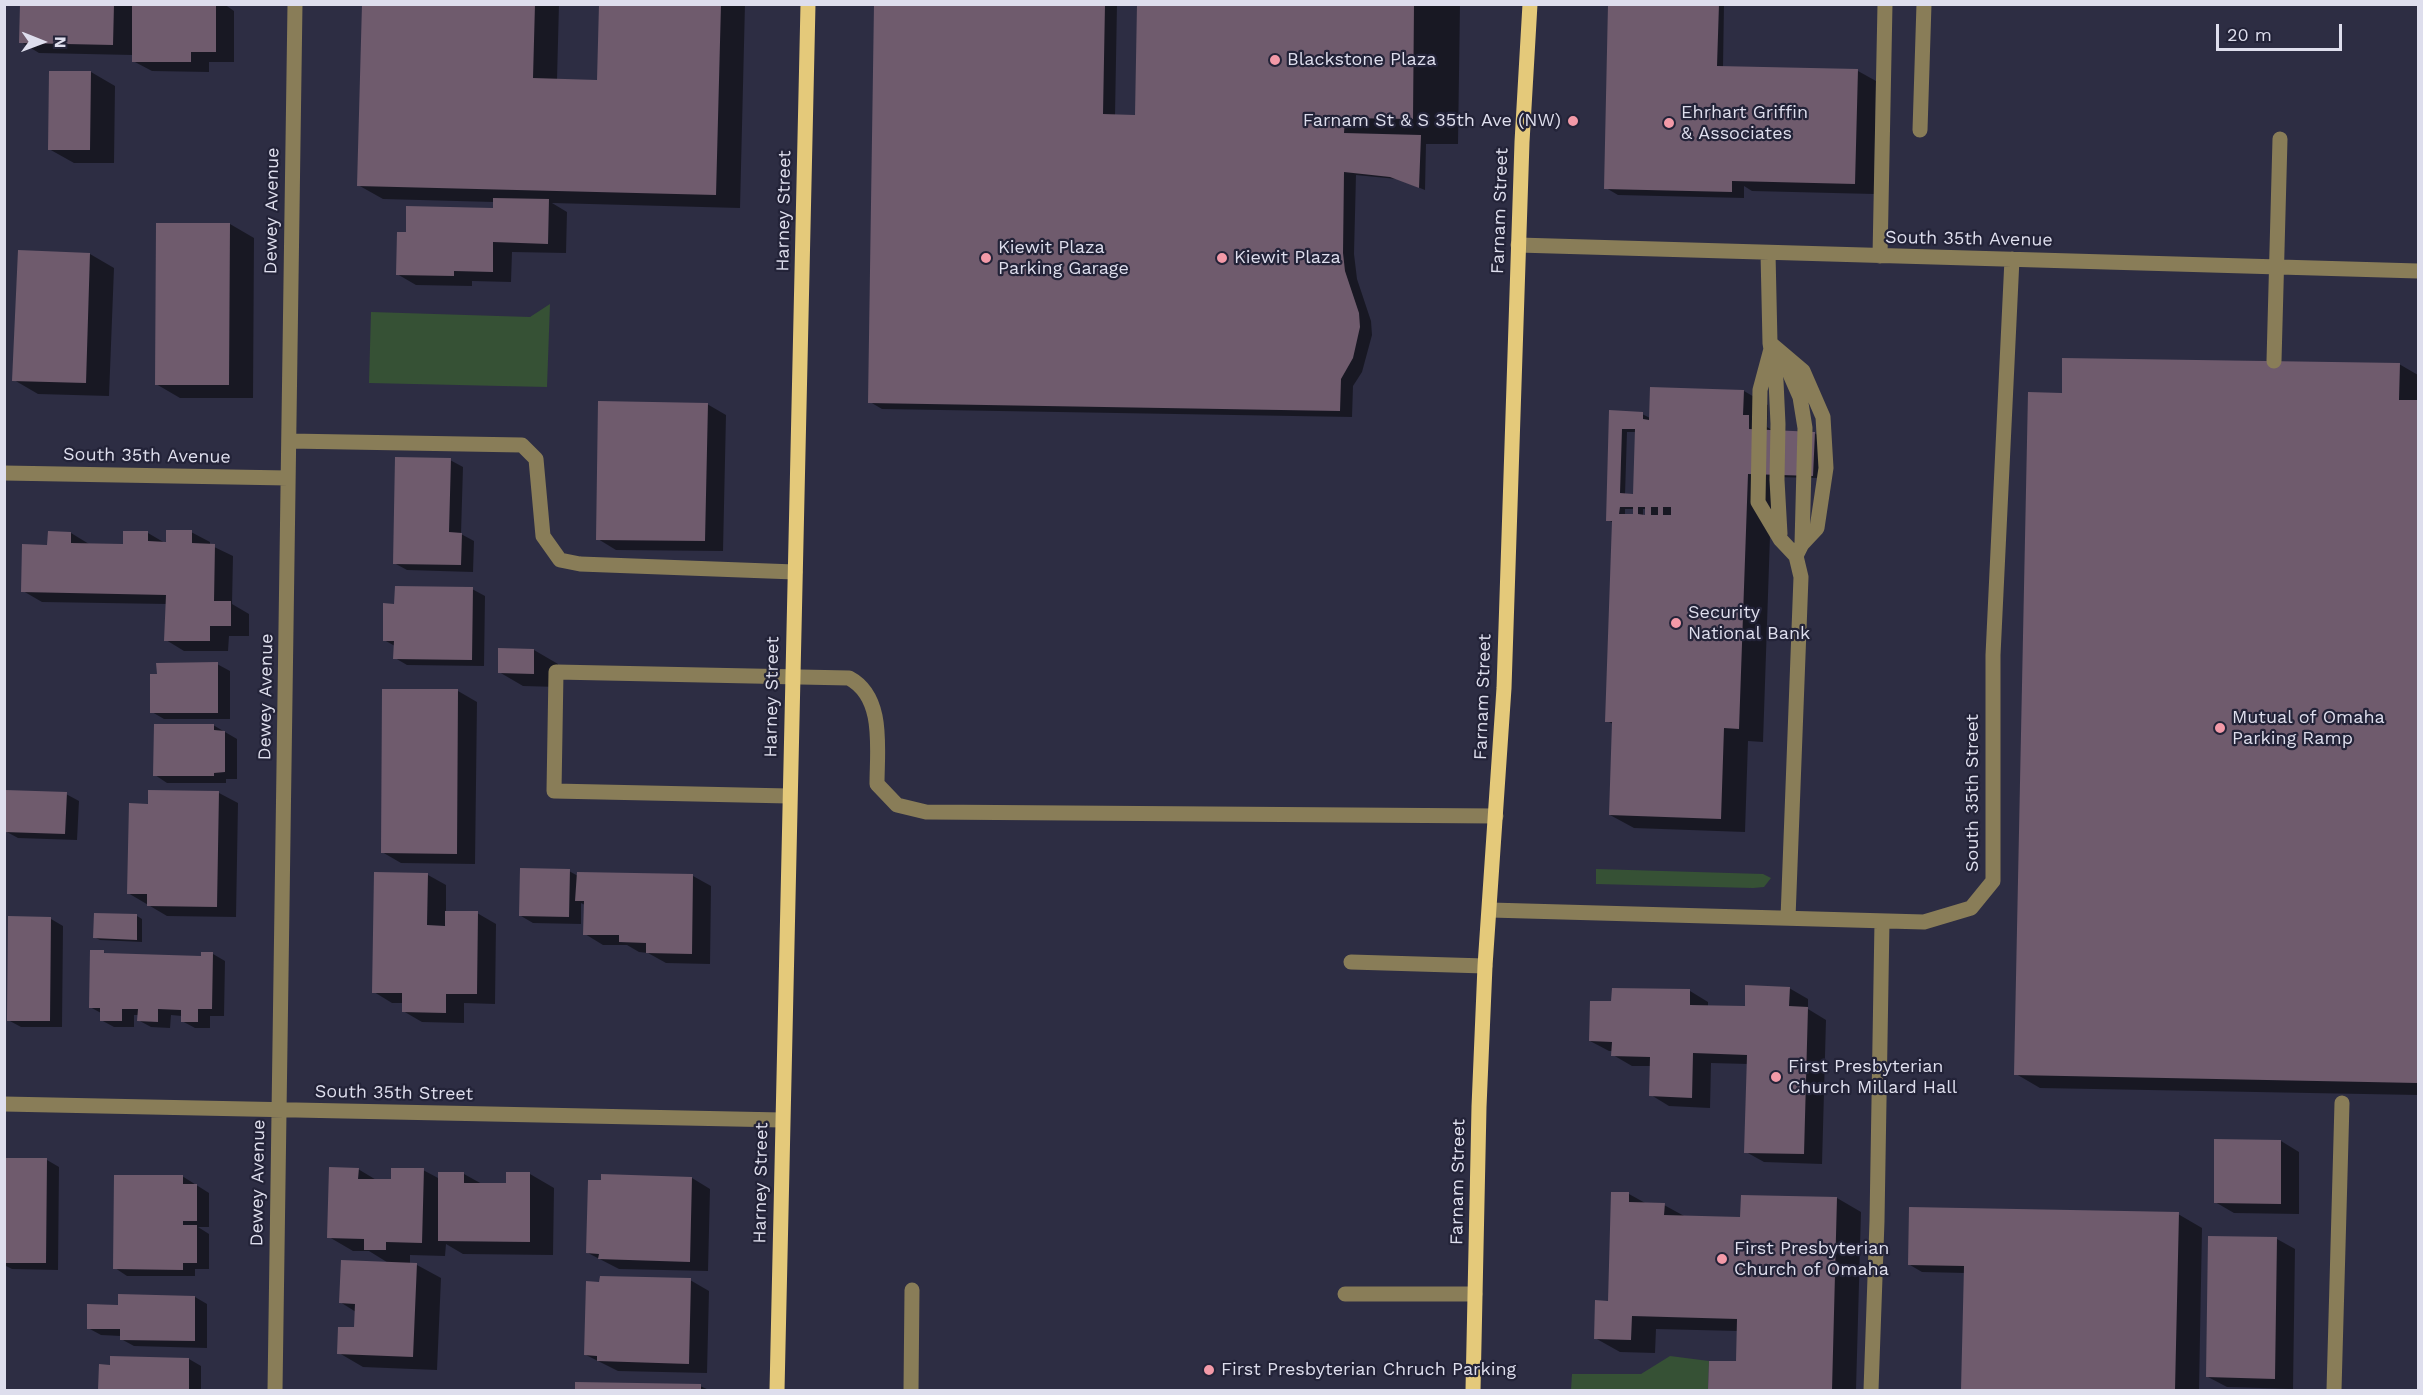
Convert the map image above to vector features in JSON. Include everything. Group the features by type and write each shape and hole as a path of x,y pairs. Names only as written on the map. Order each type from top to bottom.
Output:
{"main road":[{"name":"Harney Street","path":"777,1390 808,4"},
{"name":"Farnam Street","path":"1473,1390 1479,1107 1485,966 1504,688 1518,245 1530,4"}],"street":[{"name":"Dewey Avenue","path":"275,1390 295,4"},
{"path":"1880,256 1885,4"},
{"path":"1920,130 1924,4"},
{"path":"2274,361 2280,139"},
{"name":"South 35th Avenue","path":"1518,245 2418,271"},
{"path":"1768,253 1774,347 1760,390 1758,502 1780,539 1799,550"},
{"name":"South 35th Street","path":"1490,910 1924,922 1971,908 1993,880 1993,655 2012,259"},
{"path":"1774,347 1803,371 1823,417 1826,468 1817,528 1799,550"},
{"path":"1774,347 1800,397 1805,428 1788,918"},
{"path":"289,441 522,445 536,459 543,536 560,560 580,564 795,572"},
{"name":"South 35th Avenue","path":"4,473 288,478"},
{"path":"789,796 554,791 556,672 849,678 866,691 873,704 877,735 877,784 897,805 926,812 1496,816"},
{"path":"1871,1390 1877,1221 1882,921"},
{"path":"1351,963 1485,966"},
{"path":"2334,1390 2342,1103"},
{"name":"South 35th Street","path":"4,1104 782,1120"},
{"path":"911,1390 912,1290"},
{"path":"1345,1294 1475,1294"}],"green space":[{"path":"550,304 547,387 369,383 371,312 530,317"},
{"path":"1596,869 1763,874 1771,878 1764,887 1753,888 1596,884"},
{"path":"1670,1356 1709,1361 1708,1390 1571,1390 1572,1374 1641,1374"}],"building":[{"path":"20,4 114,4 113,45 19,43"},
{"path":"132,4 216,4 216,52 191,52 191,62 132,62"},
{"path":"362,4 535,4 533,78 597,80 599,4 721,4 716,195 357,186"},
{"path":"874,4 1105,4 1103,114 1135,115 1137,4 1414,4 1413,119 1345,118 1344,133 1421,135 1419,188 1390,177 1344,172 1343,253 1345,271 1359,313 1360,327 1353,358 1341,379 1340,411 868,403"},
{"path":"1608,4 1719,4 1717,66 1858,69 1855,184 1732,181 1732,192 1604,189"},
{"path":"49,71 91,71 90,150 48,150"},
{"path":"493,198 549,199 548,244 493,242 493,272 454,271 454,276 396,275 397,232 406,232 406,206 493,208"},
{"path":"156,223 230,223 229,385 155,385"},
{"path":"18,250 90,253 86,383 12,381"},
{"name":"Mutual of Omaha Parking Ramp","path":"2062,358 2400,363 2399,400 2418,400 2418,1083 2014,1075 2028,392 2062,393"},
{"name":"Security National Bank","path":"1650,387 1744,390 1743,415 1749,415 1749,429 1815,432 1813,476 1748,474 1739,729 1724,728 1721,819 1609,815 1612,722 1605,722 1612,521 1606,521 1609,410 1643,412 1643,419 1649,420","holes":["1622,429 1635,429 1633,494 1620,493","1620,507 1633,507 1633,514 1619,514","1638,507 1645,507 1645,515 1638,514","1651,507 1658,507 1658,515 1651,515","1663,507 1671,507 1671,515 1663,515"]},
{"path":"598,401 708,403 705,541 596,540"},
{"path":"395,457 451,458 449,532 462,533 461,565 393,564"},
{"path":"166,530 192,530 192,543 215,544 214,601 231,601 231,626 210,626 210,641 164,641 166,595 21,592 22,544 47,545 48,531 71,532 71,543 123,544 123,531 148,531 148,541 166,542"},
{"path":"395,586 473,587 472,660 393,659 394,641 383,641 383,603 394,604"},
{"path":"498,648 534,649 534,674 498,673"},
{"path":"218,662 218,713 150,713 150,674 157,674 156,663"},
{"path":"382,689 458,689 457,854 381,853"},
{"path":"154,724 214,724 214,730 225,731 225,772 214,773 214,776 153,776"},
{"path":"5,790 67,792 65,834 4,832"},
{"path":"148,790 219,791 217,907 147,906 147,894 127,894 129,803 148,804"},
{"path":"520,868 570,869 569,917 519,916"},
{"path":"374,872 428,873 427,925 445,926 445,911 478,911 477,994 446,994 446,1013 402,1012 402,993 372,993"},
{"path":"577,872 693,874 692,954 646,953 646,943 619,942 619,935 583,935 584,901 575,901"},
{"path":"94,913 137,914 137,940 93,938"},
{"path":"8,916 51,917 50,1021 7,1021"},
{"path":"90,950 104,950 104,953 201,956 201,952 213,952 212,1009 198,1009 198,1022 181,1022 181,1010 158,1009 158,1022 137,1021 138,1009 122,1009 122,1021 100,1021 100,1008 89,1008"},
{"name":"First Presbyterian Church Millard Hall","path":"1745,985 1790,987 1789,1006 1808,1007 1804,1154 1744,1153 1747,1055 1693,1053 1692,1098 1649,1096 1650,1057 1611,1056 1612,1042 1589,1041 1590,1001 1611,1001 1612,988 1690,989 1690,1005 1745,1006"},
{"path":"2214,1139 2281,1140 2281,1204 2214,1203"},
{"path":"4,1158 47,1158 46,1263 4,1263"},
{"path":"329,1167 359,1168 358,1179 391,1179 391,1168 424,1168 422,1243 386,1242 386,1250 364,1250 364,1239 327,1238"},
{"path":"438,1172 464,1172 464,1183 506,1183 506,1172 530,1172 530,1242 438,1241"},
{"path":"601,1174 692,1177 690,1262 598,1259 599,1254 586,1253 588,1180 601,1180"},
{"path":"114,1175 183,1175 183,1184 197,1184 197,1221 183,1221 183,1225 197,1225 197,1263 183,1263 183,1270 113,1269"},
{"name":"First Presbyterian Church of Omaha","path":"1611,1192 1629,1192 1629,1202 1665,1203 1664,1215 1740,1217 1741,1195 1837,1197 1832,1390 1708,1390 1709,1361 1736,1361 1737,1319 1632,1316 1631,1340 1594,1339 1595,1300 1608,1301"},
{"path":"1909,1207 2179,1212 2175,1390 1961,1390 1964,1266 1908,1265"},
{"path":"2208,1236 2277,1237 2275,1379 2206,1377"},
{"path":"341,1260 417,1263 413,1357 337,1354 338,1327 354,1327 355,1304 339,1303"},
{"path":"600,1276 691,1278 689,1364 597,1361 597,1356 584,1355 586,1281 599,1282"},
{"path":"118,1294 195,1296 195,1341 120,1340 120,1329 87,1329 87,1304 118,1305"},
{"path":"110,1356 189,1358 189,1390 98,1390 99,1364 110,1365"},
{"path":"575,1382 701,1384 701,1390 575,1390"}],"place":[{"name":"Blackstone Plaza","path":"1275,60"},
{"name":"Farnam St & S 35th Ave (NW)","path":"1573,121"},
{"name":"Ehrhart Griffin & Associates","path":"1669,123"},
{"name":"Kiewit Plaza Parking Garage","path":"986,258"},
{"name":"Kiewit Plaza","path":"1222,258"},
{"name":"Security National Bank","path":"1676,623"},
{"name":"Mutual of Omaha Parking Ramp","path":"2220,728"},
{"name":"First Presbyterian Church Millard Hall","path":"1776,1077"},
{"name":"First Presbyterian Church of Omaha","path":"1722,1259"},
{"name":"First Presbyterian Chruch Parking","path":"1209,1370"}]}
